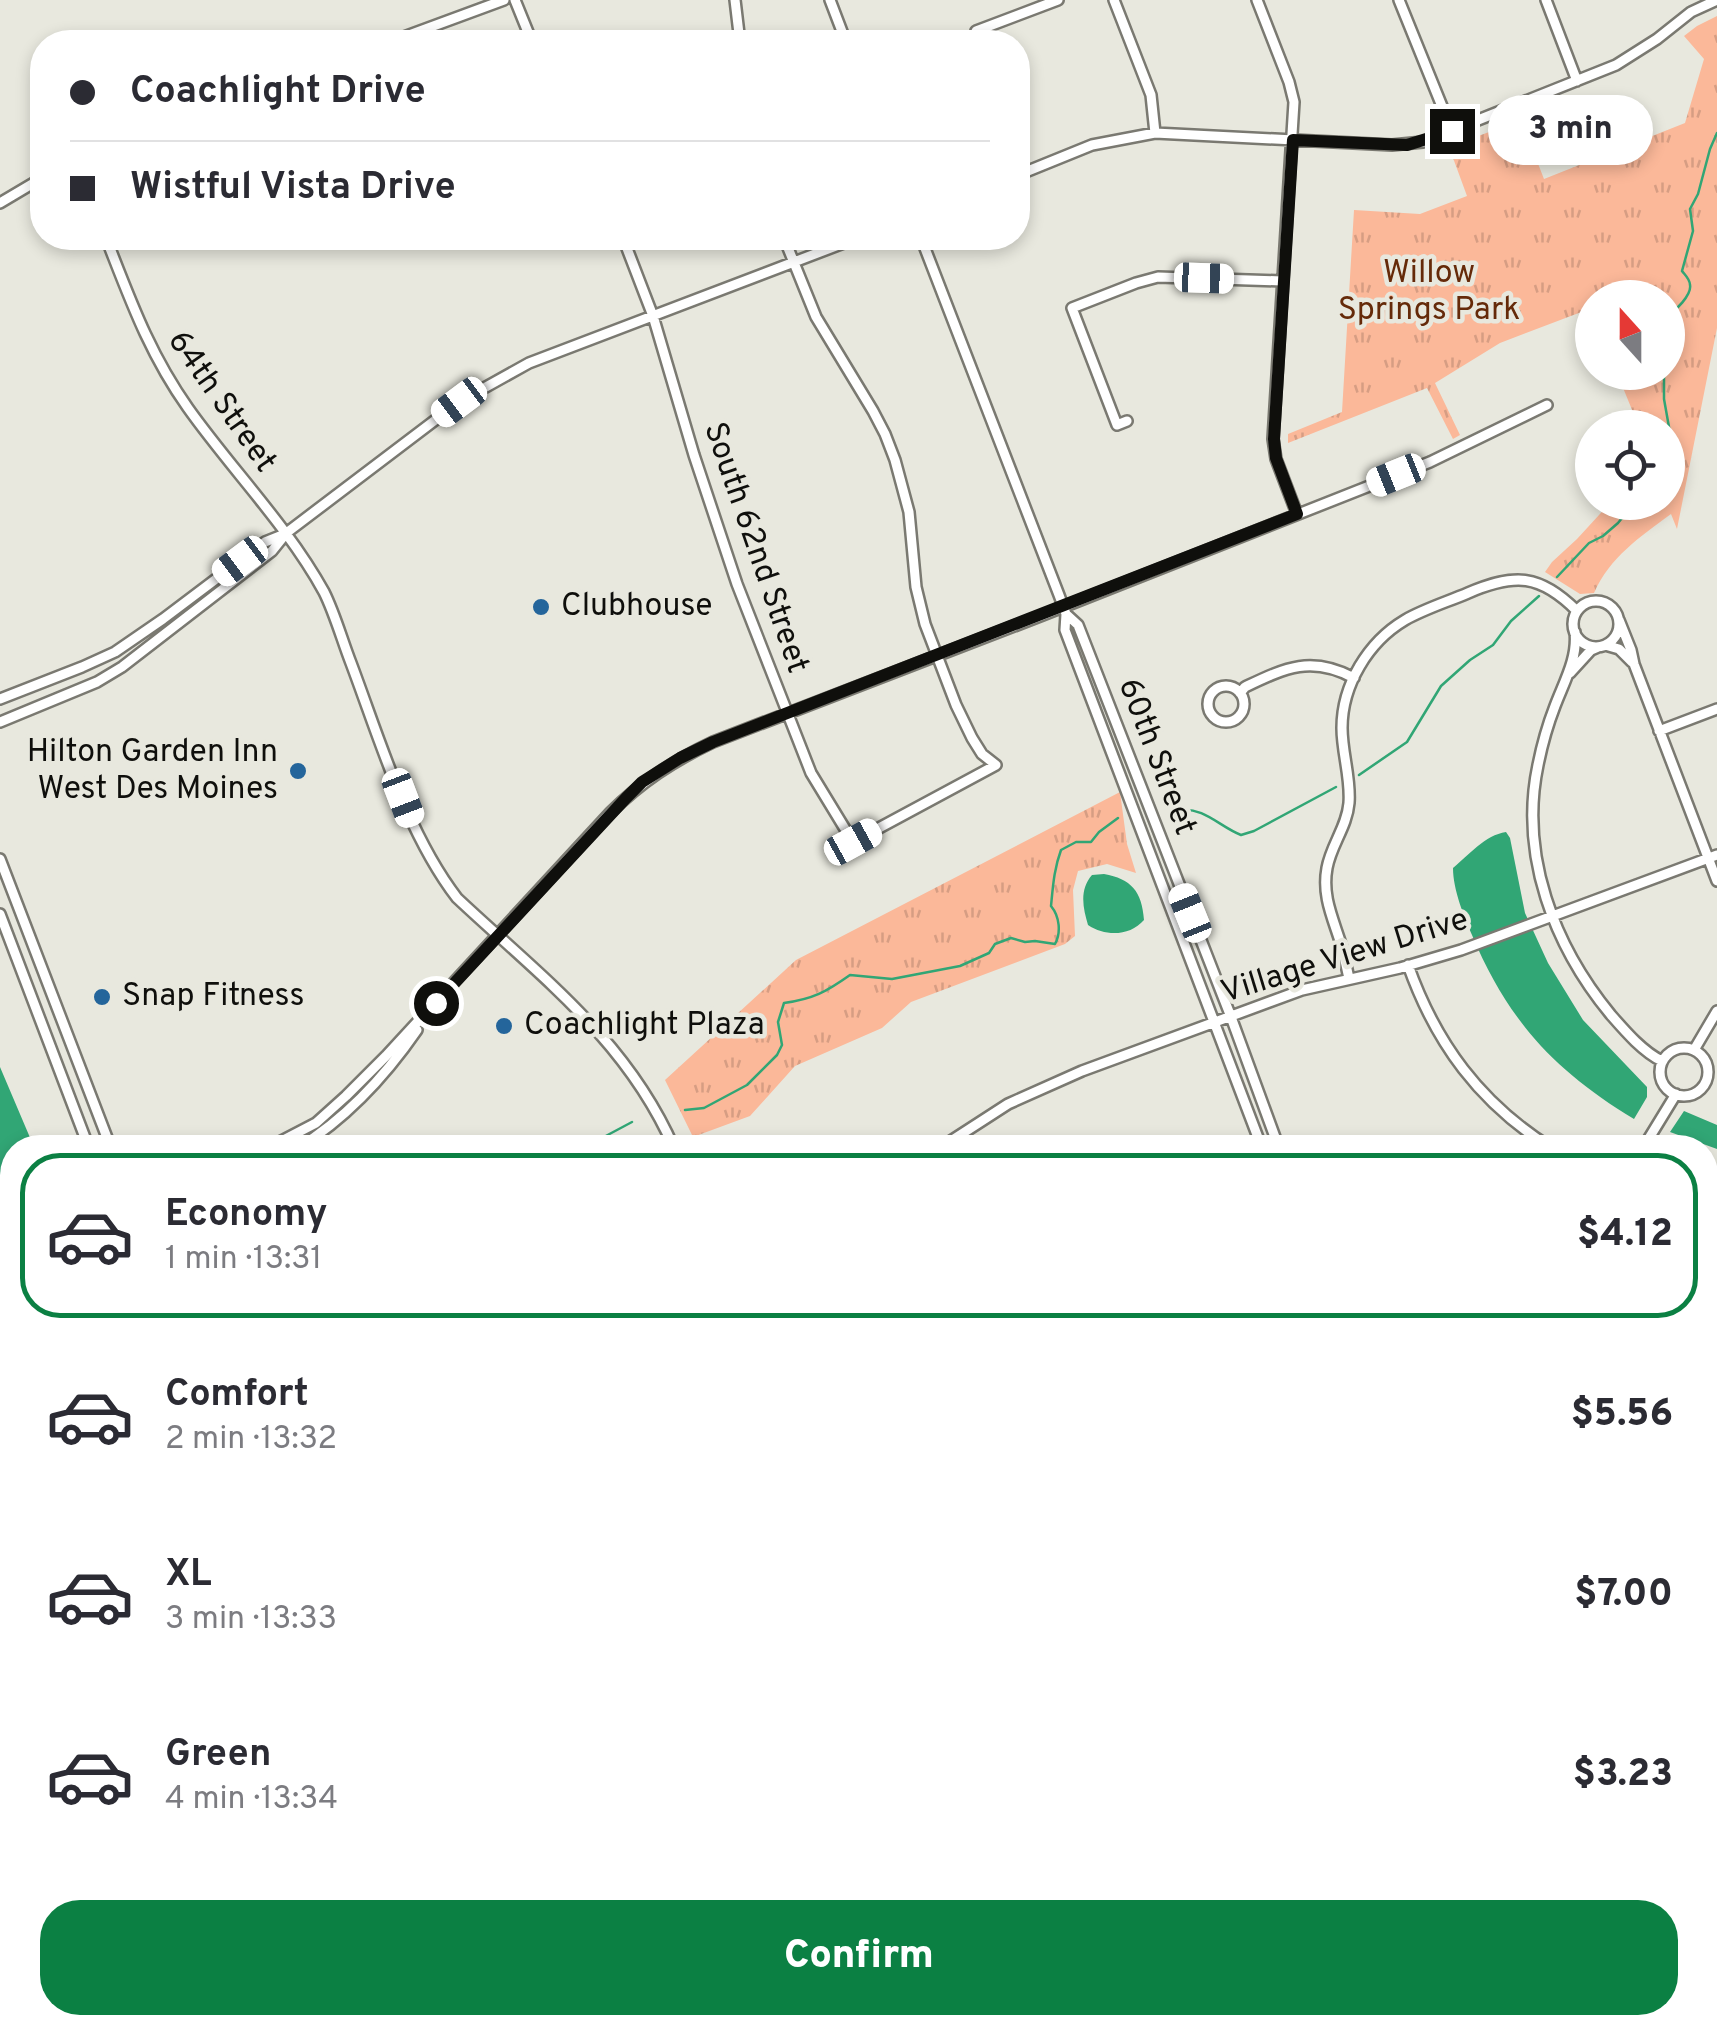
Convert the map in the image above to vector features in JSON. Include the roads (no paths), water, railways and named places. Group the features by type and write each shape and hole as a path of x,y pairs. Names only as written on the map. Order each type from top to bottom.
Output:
{"street":[{"path":"423,30 504,0"},
{"path":"516,0 527,30"},
{"path":"735,0 739,30"},
{"path":"830,0 841,30"},
{"path":"979,30 1058,0"},
{"path":"1114,0 1151,96 1155,133"},
{"path":"1256,0 1292,88 1294,102 1274,448 1297,514"},
{"path":"1399,0 1452,131"},
{"path":"1546,0 1577,81"},
{"path":"1687,0 1692,12"},
{"path":"1030,170 1092,145 1155,133 1407,145 1577,81 1638,52 1692,12 1717,0"},
{"path":"0,203 30,185"},
{"name":"64th Street","path":"111,250 154,356 188,409 285,534 326,595 416,832 444,881 457,898 592,1023 638,1081 667,1135"},
{"name":"South 62nd Street","path":"628,250 653,316 714,521 787,714 811,772 853,842 996,765 982,754 972,738 937,656"},
{"path":"788,250 816,317 874,411 895,460 909,512 919,606 937,656"},
{"path":"0,698 115,652 265,542 285,534 482,388 529,363 824,250"},
{"name":"60th Street","path":"926,250 1065,610 1078,625 1274,1135"},
{"path":"1127,420 1117,424 1072,308 1158,277 1282,281"},
{"path":"293,1135 316,1123 386,1056 610,813 642,782 680,758 1065,610 1453,452 1547,404"},
{"path":"0,722 98,682 122,667 272,551 285,534"},
{"path":"1349,978 1325,884 1329,857 1348,814 1350,788 1342,730 1346,699 1373,647 1403,621 1516,578 1544,584 1577,611"},
{"path":"1662,1061 1620,1025 1570,958 1552,917 1538,869 1534,789 1548,726 1576,650 1573,624 1582,606 1600,602 1620,620 1659,731 1713,856 1717,881"},
{"name":"60th Street","path":"1065,610 1065,630 1257,1135"},
{"path":"1568,676 1591,650 1610,642 1618,632 1620,620"},
{"path":"1575,632 1585,645 1619,649 1634,664"},
{"path":"1240,693 1245,687 1295,665 1325,667 1354,678"},
{"path":"1225,686 1240,693 1244,706 1238,717 1226,722 1212,716 1208,705 1212,693 1225,686"},
{"path":"1659,731 1717,709"},
{"name":"Village View Drive","path":"960,1135 1045,1086 1302,990 1462,950 1713,856"},
{"path":"0,858 106,1135"},
{"path":"0,914 84,1135"},
{"path":"1408,965 1430,1018 1463,1070 1497,1106 1534,1135"},
{"path":"318,1135 394,1062 436,1003"},
{"path":"1694,1050 1717,1011"},
{"path":"1678,1049 1694,1050 1704,1060 1712,1078 1699,1090 1684,1096 1676,1094 1660,1078 1662,1061 1678,1049"},
{"path":"1651,1135 1676,1094"}],"waterway":[{"path":"1685,298 1690,289 1682,271 1693,231 1690,209 1717,133"},
{"path":"1664,390 1666,410"},
{"path":"1557,577 1589,543 1620,520"},
{"path":"1359,775 1407,742 1441,686 1493,645 1511,621 1539,596"},
{"path":"1180,810 1204,814 1241,835 1336,787"},
{"path":"685,1110 704,1108 747,1085 777,1055 782,1045 778,1022 784,1003 819,994 850,975 892,979 960,966 1011,938 1055,944 1059,925 1051,906 1061,850 1076,842 1091,842 1118,818"},
{"path":"608,1135 632,1122"}],"place":[{"name":"Clubhouse","path":"541,607"},
{"name":"Hilton Garden Inn West Des Moines","path":"298,771"},
{"name":"Snap Fitness","path":"102,997"},
{"name":"Coachlight Plaza","path":"504,1026"}],"park label":[{"name":"Willow Springs Park","path":"1429,292"}]}
